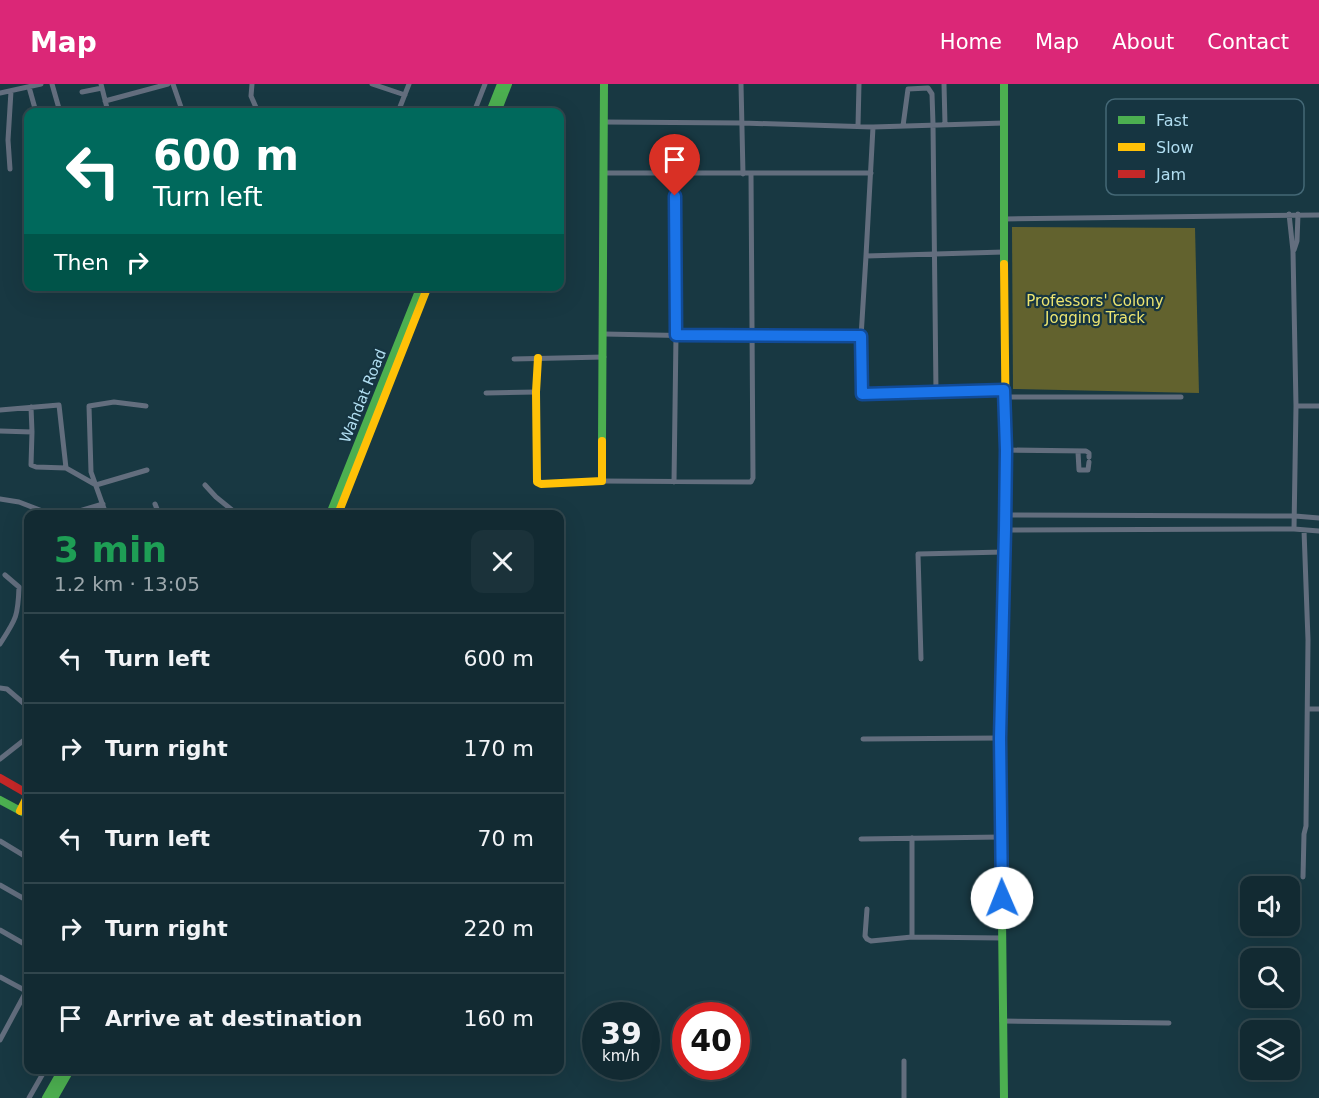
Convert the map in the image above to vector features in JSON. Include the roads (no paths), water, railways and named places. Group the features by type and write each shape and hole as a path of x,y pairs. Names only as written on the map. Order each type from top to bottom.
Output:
{"street":[{"path":"0,93 41,84"},
{"path":"52,84 59,108"},
{"path":"105,101 170,84 181,108"},
{"path":"372,84 405,94"},
{"path":"400,108 410,84"},
{"path":"476,108 485,84"},
{"path":"492,108 501,84"},
{"path":"499,108 508,84"},
{"path":"602,481 604,84"},
{"path":"741,84 743,174"},
{"path":"858,126 859,84"},
{"path":"944,84 945,124"},
{"path":"1004,84 1006,450 1000,738 1004,1098"},
{"path":"250,85 252,102 256,108"},
{"path":"82,92 102,86 107,108"},
{"path":"30,87 35,108"},
{"path":"903,126 907,92 912,88 931,90 936,392"},
{"path":"10,91 8,140 10,169"},
{"path":"604,122 873,127 1004,123"},
{"path":"873,127 861,336 862,394 936,392 1181,397"},
{"path":"605,173 871,173"},
{"path":"674,173 676,335 674,482"},
{"path":"538,358 537,482 541,484 602,481 751,482 753,478 753,337 751,174"},
{"path":"1289,214 1293,251 1296,406 1294,529"},
{"path":"1293,251 1297,241 1298,214"},
{"path":"1004,219 1319,215"},
{"path":"866,256 1004,252"},
{"name":"Wahdat Road","path":"332,510 419,291"},
{"name":"Wahdat Road","path":"340,510 426,291"},
{"path":"604,334 753,337 861,336"},
{"path":"514,359 604,357"},
{"path":"486,393 536,392"},
{"path":"105,510 91,472 89,406 114,402 146,406"},
{"path":"0,411 59,405 66,468"},
{"path":"1296,406 1319,406"},
{"path":"31,407 31,465 66,468 96,485 147,470"},
{"path":"0,431 32,432"},
{"path":"1006,450 1087,452 1088,470 1079,470 1078,452"},
{"path":"205,485 232,510"},
{"path":"0,499 19,502 40,510"},
{"path":"83,510 103,504"},
{"path":"155,504 157,510"},
{"path":"1005,515 1319,518"},
{"path":"1005,530 1294,529 1319,531"},
{"path":"1303,877 1308,709 1305,530"},
{"path":"921,659 918,554 1004,552"},
{"path":"0,644 16,619 18,609 19,587 5,575"},
{"path":"0,688 7,689 24,704"},
{"path":"1308,709 1319,708"},
{"path":"863,739 1000,738"},
{"path":"0,759 24,740"},
{"path":"0,778 24,792"},
{"path":"0,800 24,813"},
{"path":"20,811 24,802"},
{"path":"861,840 1001,837"},
{"path":"912,838 912,937"},
{"path":"0,842 24,856"},
{"path":"0,885 24,899"},
{"path":"867,909 865,936 867,939 1003,938"},
{"path":"0,930 24,944"},
{"path":"0,977 24,989"},
{"path":"0,1040 24,998"},
{"path":"0,1021 8,1025"},
{"path":"1002,1021 1169,1023"},
{"path":"903,1061 904,1098"},
{"path":"29,1098 43,1074"},
{"path":"46,1098 60,1074"},
{"path":"54,1098 68,1074"}],"park label":[{"name":"Professors' Colony Jogging Track","path":"1095,310"}]}
